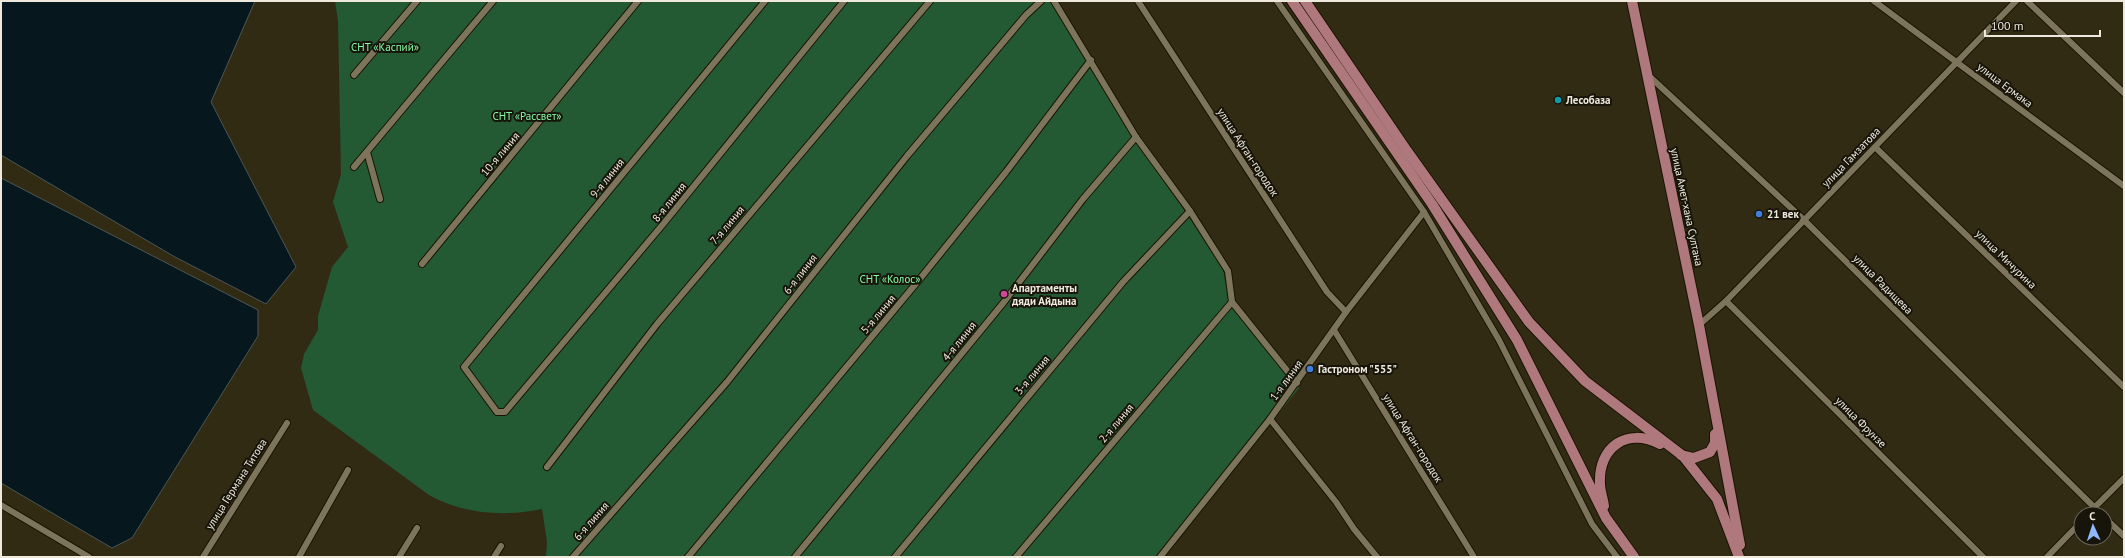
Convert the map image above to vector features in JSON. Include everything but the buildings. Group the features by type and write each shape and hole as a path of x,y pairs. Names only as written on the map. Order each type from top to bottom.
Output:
{"main road":[{"path":"1292,1 1432,204 1517,340 1606,518 1634,557"},
{"path":"1305,1 1407,151 1529,322 1585,381 1683,456 1716,499 1740,557"},
{"name":"улица Амет-хана Султана","path":"1632,1 1699,324 1715,418"},
{"path":"1606,518 1600,484 1601,472 1604,458 1616,442 1633,436 1650,439 1683,456 1694,458 1710,452 1715,444 1715,418"},
{"path":"1715,418 1740,557"}],"street":[{"path":"354,75 416,1"},
{"path":"354,167 493,1"},
{"name":"10-я линия","path":"422,264 638,1"},
{"name":"9-я линия","path":"505,412 500,413 495,410 464,367 765,1"},
{"name":"8-я линия","path":"505,412 664,223 844,1"},
{"name":"7-я линия","path":"547,467 657,324 930,1"},
{"name":"6-я линия","path":"573,557 727,382 907,156 1026,15 1041,1"},
{"path":"1054,1 1091,60 1136,137 1190,211 1228,271 1232,302 1297,382"},
{"name":"улица Афган-городок","path":"1138,1 1327,292 1346,312"},
{"path":"1277,1 1424,212 1499,340 1592,524 1616,557"},
{"name":"улица Ермака","path":"1874,1 2124,186"},
{"name":"улица Гамзатова","path":"1699,324 1726,301 2016,1"},
{"path":"2027,1 2124,94"},
{"name":"5-я линия","path":"688,557 919,280 1006,172 1091,60"},
{"name":"улица Радищева","path":"1647,74 1804,220 2092,506"},
{"name":"4-я линия","path":"795,557 1004,302 1083,199 1136,137"},
{"name":"улица Мичурина","path":"1875,147 2124,387"},
{"path":"367,152 380,199"},
{"name":"3-я линия","path":"895,557 1123,282 1190,211"},
{"name":"1-я линия","path":"1160,557 1270,419 1346,312 1424,212"},
{"name":"улица Фрунзе","path":"1726,301 1983,557"},
{"name":"2-я линия","path":"1016,557 1232,302"},
{"name":"улица Афган-городок","path":"1334,330 1474,557"},
{"path":"1270,419 1336,502 1375,557"},
{"name":"улица Германа Титова","path":"203,557 287,423"},
{"path":"299,557 348,470"},
{"path":"2096,506 2124,478"},
{"path":"1,505 89,557"},
{"path":"2113,526 2124,536"},
{"path":"400,557 417,528"},
{"path":"2047,557 2073,530"},
{"path":"494,557 501,546"}],"green space":[{"name":"СНТ «Колос»","path":"335,1 1051,1 1139,146 1223,268 1228,299 1275,361 1299,388 1164,557 546,557 547,542 542,509 513,513 484,512 470,510 442,501 429,495 313,410 301,368 304,354 318,330 318,316 332,267 348,247 333,202 341,174 338,21"}],"shaded area":[{"path":"1,1 255,1 211,102 296,267 266,304 175,257 1,155"},
{"path":"1,178 258,310 258,336 132,538 112,548 1,483"}],"place":[{"name":"Лесобаза","path":"1558,100"},
{"name":"21 век","path":"1759,214"},
{"name":"Апартаменты дяди Айдына","path":"1004,294"},
{"name":"Гастроном \"555\"","path":"1310,369"}],"park label":[{"name":"СНТ «Каспий»","path":"385,47"},
{"name":"СНТ «Рассвет»","path":"527,116"}]}
